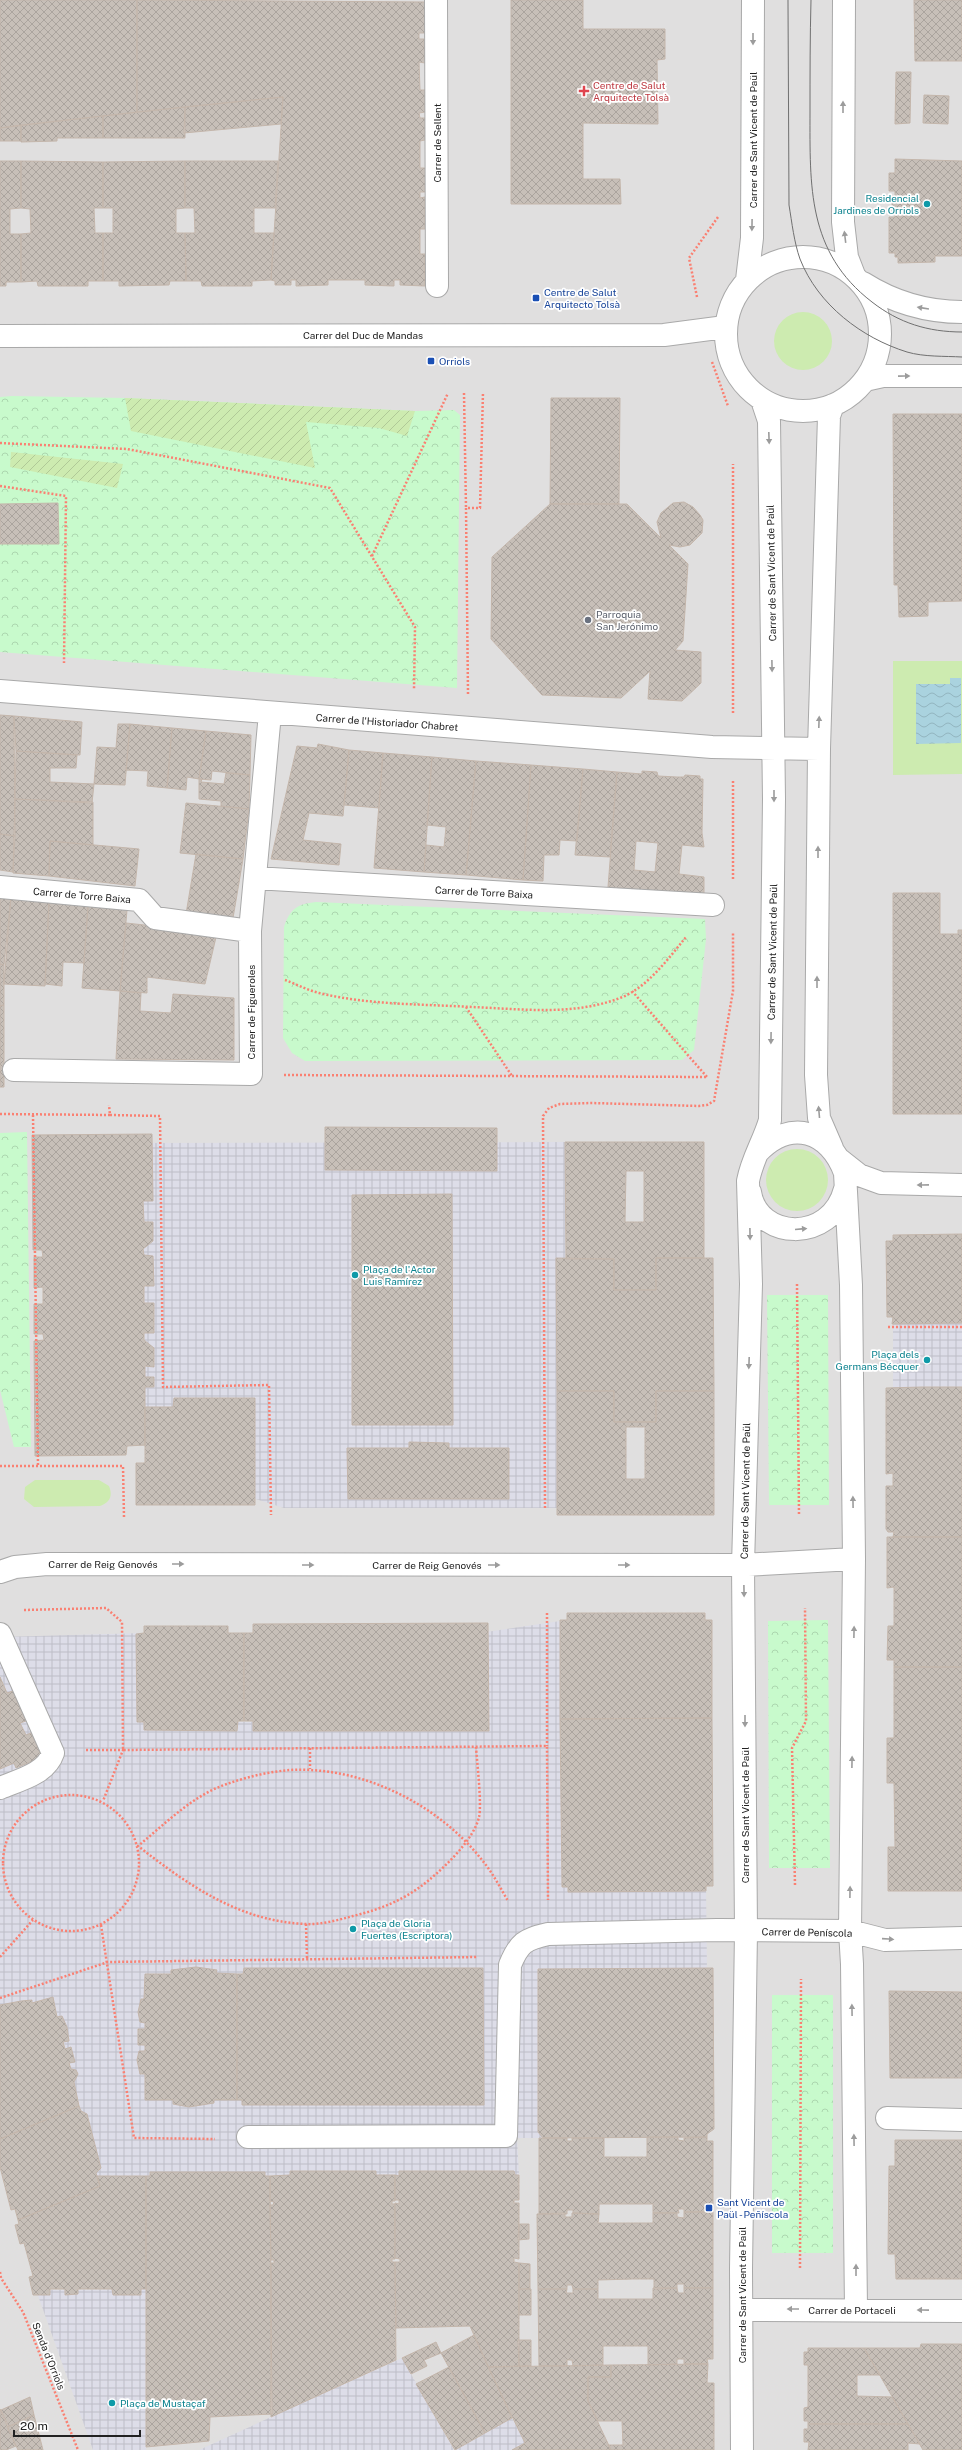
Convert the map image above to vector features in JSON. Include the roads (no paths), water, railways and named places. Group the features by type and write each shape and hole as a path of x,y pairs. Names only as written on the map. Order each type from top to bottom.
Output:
{"street":[{"name":"Carrer de Sellent","path":"436,0 437,286"},
{"name":"Carrer de Sant Vicent de Paül","path":"746,280 752,238 753,207 753,0"},
{"path":"844,0 843,222 847,256 858,278 876,305 881,328 876,360 865,380 851,395 833,405 804,412 778,408 752,393 737,377 727,353 714,329 746,280 768,264 792,257 818,258 842,266 858,278 882,295 912,306 949,312 962,312"},
{"name":"Carrer del Duc de Mandas","path":"0,336 664,335 714,329"},
{"path":"865,380 883,376 962,376"},
{"name":"Carrer de Sant Vicent de Paül","path":"742,2450 746,1931 744,1565 751,1284 748,1181 751,1167 758,1153 770,1120 774,748 769,421 762,400"},
{"name":"Carrer de Sant Vicent de Paül","path":"833,405 829,416 818,750 816,1075 819,1118 845,1173 851,1285 854,1559 850,1931 856,2309"},
{"name":"Carrer de l'Historiador Chabret","path":"0,691 733,748 774,748"},
{"name":"Carrer de Figueroles","path":"14,1070 251,1074 250,931 270,713"},
{"path":"774,748 818,750"},
{"name":"Carrer de Torre Baixa","path":"255,878 713,905"},
{"name":"Carrer de Torre Baixa","path":"0,887 138,900 155,918 250,931"},
{"name":"Carrer de Sant Vicent de Paül","path":"758,1153 767,1143 780,1136 794,1133 808,1134 821,1139 836,1154"},
{"path":"836,1154 859,1175 881,1183 962,1185"},
{"name":"Carrer de Sant Vicent de Paül","path":"748,1181 750,1195 757,1209 767,1220 780,1227 795,1230 809,1229 822,1223 833,1213 842,1201 845,1187"},
{"name":"Carrer de Reig Genovés","path":"0,1572 14,1567 47,1564 744,1565 854,1559"},
{"path":"0,1634 53,1753 50,1763 44,1769 0,1788"},
{"path":"248,2137 506,2136 510,1965 516,1950 529,1938 548,1934 746,1931"},
{"name":"Carrer de Peníscola","path":"746,1931 850,1931 885,1940 962,1938"},
{"path":"886,2118 962,2120"},
{"name":"Carrer de Portaceli","path":"742,2310 856,2309 962,2311"}],"water":[{"path":"950,678 961,678 961,743 916,744 916,684 950,684"}],"tram line":[{"path":"788,0 789,205 798,253 808,276 818,291 843,318 874,338 890,346 914,354 962,357"},
{"path":"811,0 810,139 812,191 817,216 824,239 835,262 851,283 882,309 893,316 914,325 949,332 962,332"}],"place":[{"name":"Centre de Salut Arquitecte Tolsà","path":"584,91"},
{"name":"Residencial Jardines de Orriols","path":"927,204"},
{"name":"Centre de Salut Arquitecto Tolsà","path":"536,298"},
{"name":"Orriols","path":"431,361"},
{"name":"Parroquia San Jerónimo","path":"588,620"},
{"name":"Plaça de l'Actor Luis Ramírez","path":"355,1275"},
{"name":"Plaça dels Germans Bécquer","path":"927,1360"},
{"name":"Plaça de Gloria Fuertes (Escriptora)","path":"353,1929"},
{"name":"Sant Vicent de Paül - Peñíscola","path":"709,2208"},
{"name":"Plaça de Mustaçaf","path":"112,2403"}]}
